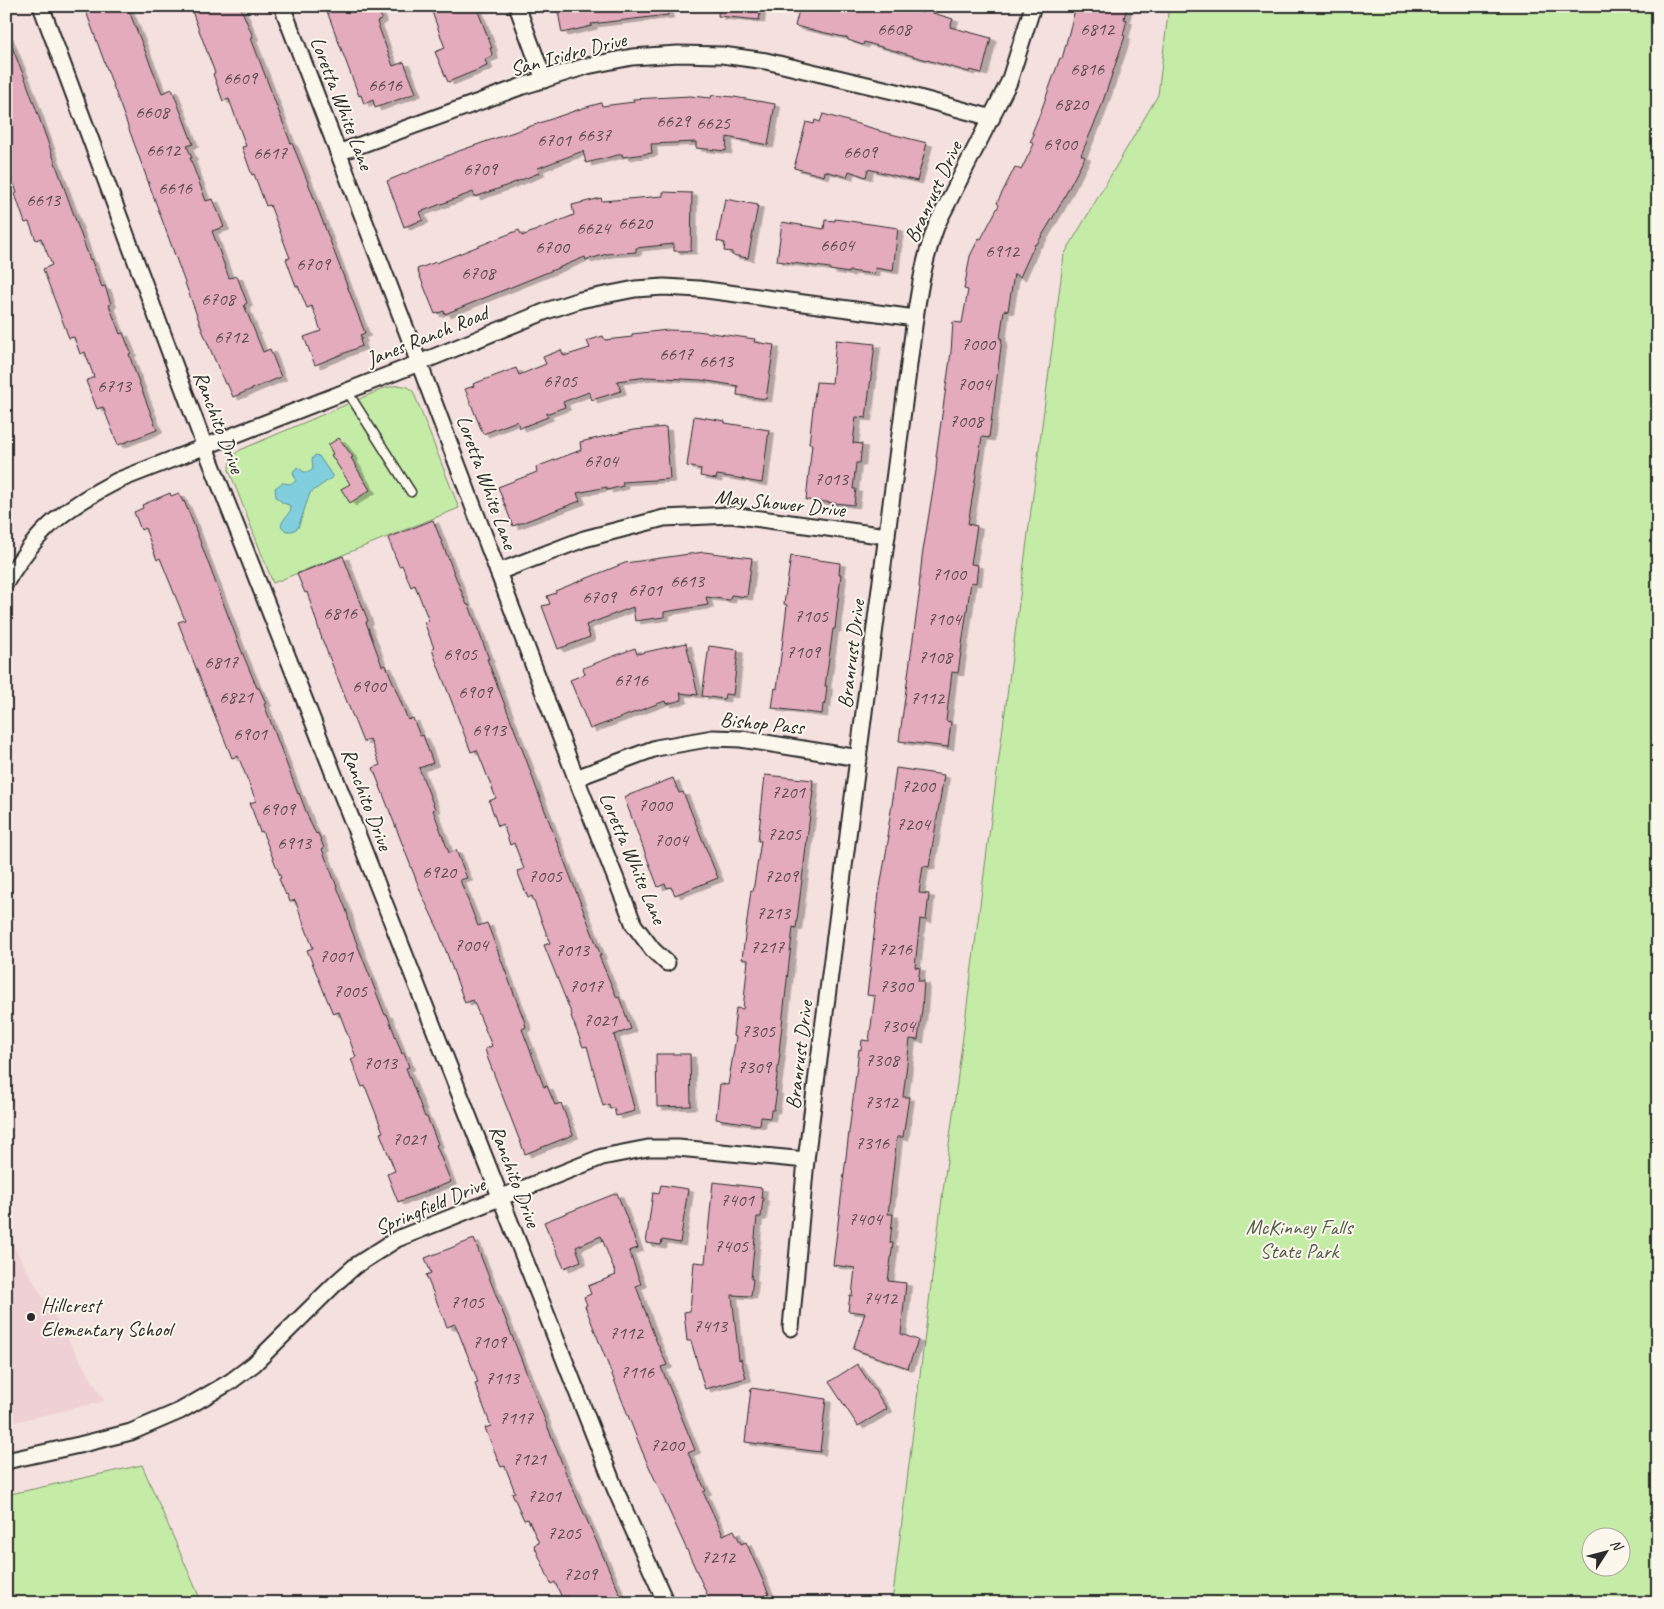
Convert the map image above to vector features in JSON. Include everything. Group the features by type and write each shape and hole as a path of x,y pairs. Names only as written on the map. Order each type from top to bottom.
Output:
{"street":[{"name":"Ranchito Drive","path":"41,6 205,446 616,1491 666,1603"},
{"name":"Loretta White Lane","path":"282,6 576,778 634,925 653,950 666,963"},
{"path":"517,6 544,80"},
{"name":"Branrust Drive","path":"791,1328 806,1160 915,318 929,246 942,215 1009,82 1033,6"},
{"name":"San Isidro Drive","path":"338,153 544,80 587,66 632,56 722,55 775,62 992,118"},
{"name":"Janes Ranch Road","path":"6,582 31,544 47,526 90,495 119,480 550,310 580,300 635,289 664,287 699,288 915,318"},
{"name":"May Shower Drive","path":"498,572 584,539 664,518 731,516 887,536"},
{"name":"Bishop Pass","path":"576,778 656,748 713,738 741,739 859,758"},
{"name":"Springfield Drive","path":"6,1461 131,1432 168,1417 201,1400 254,1364 337,1282 375,1252 397,1239 602,1158 648,1148 678,1148 806,1160"}],"lane":[{"path":"347,391 411,492"}],"shaded area":[{"name":"Hillcrest Elementary School","path":"6,1234 104,1401 6,1424"}],"green space":[{"name":"McKinney Falls State Park","path":"1169,6 1658,6 1658,1603 892,1603 935,1253 1064,255 1158,95"},
{"path":"399,385 408,387 413,391 459,508 273,583 229,470 232,458 240,450 385,388"},
{"path":"142,1465 202,1603 6,1603 6,1495"}],"water":[{"path":"315,455 319,456 333,477 310,493 298,528 286,531 281,526 291,509 289,505 276,497 275,488 282,483 290,484 295,482 293,472 297,467 304,472 309,472 313,469 312,459"}],"building":[{"path":"84,6 127,6 162,93 172,89 193,144 187,146 206,201 213,199 224,227 212,231 229,278 237,276 247,303 244,305 263,352 270,349 281,377 233,397 227,383 225,384 203,332"},
{"path":"190,6 240,6 291,144 307,180 365,333 360,335 362,346 315,365 304,337 321,331 312,306 307,308 298,286 296,286 286,259 290,258 270,205 266,206 254,174 252,175 242,147 246,146 229,99 223,101 213,74 215,73"},
{"path":"325,6 377,6 382,19 377,22 393,66 404,62 416,93 375,108 373,100 364,104 361,95 359,96"},
{"path":"440,6 476,6 492,48 490,48 493,56 485,59 487,66 448,82 435,52 445,48 431,9"},
{"path":"557,6 667,6 668,15 591,24 592,26 562,33"},
{"path":"719,6 761,6 759,20 718,16"},
{"path":"800,6 900,6 923,13 923,10 953,19 950,27 991,38 982,73 970,70 969,72 864,42 863,45 848,40 848,38 795,26"},
{"path":"1076,6 1127,6 1124,19 1127,20 1123,35 1125,36 1099,113 1081,155 1085,157 1058,209 1037,244 1035,244 1020,277 1014,274 1008,311 1004,310 989,438 982,437 968,524 977,526 971,564 978,565 976,583 971,582 958,673 952,672 946,721 951,722 948,747 899,741 920,588 922,557 936,471 936,457 951,352 953,322 962,323 968,290 964,289 970,256 999,205 997,203 1015,167 1021,170 1034,144 1030,142 1034,134 1032,133 1060,58 1062,59"},
{"path":"7,35 26,81 90,260 102,287 105,286 111,304 109,305 120,334 123,333 131,353 129,354 134,369 157,430 118,445 103,407 97,409 86,381 94,377 85,352 80,354 74,337 69,338 43,269 52,265 41,238 36,240 29,222 25,223 15,194 17,193 6,160"},
{"path":"712,95 775,104 768,145 727,137 726,151 696,148 696,142 651,144 652,153 623,157 622,154 586,163 583,151 538,168 539,173 503,187 475,197 473,192 420,212 423,220 404,227 387,181 456,152 601,103 602,106 634,102 633,99 690,96 711,98"},
{"path":"823,114 927,143 917,181 868,169 866,177 849,171 847,177 825,171 824,176 794,168 806,122 814,124 815,120 820,122"},
{"path":"663,192 692,193 691,251 674,251 674,244 636,248 636,252 607,254 586,260 585,257 445,314 444,311 435,314 417,269 519,230 522,236 574,215 572,205 601,198 602,201 663,196"},
{"path":"725,199 758,205 748,258 732,255 732,252 724,251 725,243 717,241"},
{"path":"835,219 898,228 893,271 875,268 874,274 849,271 849,273 830,270 830,268 777,261 782,222 824,229 825,220 835,221"},
{"path":"668,330 697,331 755,339 754,342 774,345 766,399 737,395 738,386 701,380 647,377 617,381 621,391 592,400 589,392 563,402 565,407 546,414 548,417 520,428 517,421 483,434 465,389 474,386 473,384 516,368 519,375 546,364 543,357 561,350 564,356 590,348 587,341 603,336 605,340 632,337 632,334"},
{"path":"836,340 875,344 866,418 856,417 853,443 862,444 860,463 856,463 853,489 856,489 854,505 806,500 812,444 809,444 816,382 832,383"},
{"path":"694,416 769,430 762,483 717,475 716,479 700,476 701,469 687,466"},
{"path":"666,427 670,479 622,482 623,486 607,490 607,487 577,493 580,501 513,526 498,487 537,472 536,467 581,450 580,442 633,430"},
{"path":"339,438 353,457 351,458 370,490 350,503 341,489 350,484 331,455 333,454 328,445"},
{"path":"170,493 171,496 179,493 192,520 240,647 257,688 259,688 266,703 264,704 298,794 324,848 322,849 347,912 350,926 385,1015 387,1014 402,1054 404,1053 409,1067 406,1068 425,1117 427,1117 438,1144 436,1145 451,1182 398,1202 387,1174 395,1171 380,1133 383,1132 365,1086 362,1087 351,1059 356,1057 339,1012 333,1014 307,950 313,948 295,900 290,902 286,895 262,831 260,832 250,803 256,801 238,756 232,758 203,686 178,622 185,620 160,558 157,560 145,528 141,530 134,512 143,508 142,505"},
{"path":"433,520 467,605 469,605 489,659 487,659 601,956 599,956 617,998 619,997 631,1029 614,1035 635,1111 616,1116 614,1108 610,1109 609,1104 603,1106 587,1046 583,1047 544,945 550,943 532,896 528,898 517,871 524,869 514,843 510,845 503,824 498,826 489,801 496,798 477,750 471,752 435,658 432,649 434,648 424,622 429,621 415,585 411,587 402,565 399,566 388,538"},
{"path":"704,552 752,558 747,597 731,595 730,600 706,597 708,605 664,612 664,617 635,621 633,607 586,625 590,637 558,649 542,606 550,604 547,596 625,563"},
{"path":"343,556 368,621 366,622 382,666 386,665 408,720 413,718 420,736 423,735 433,763 419,768 449,853 456,850 467,878 460,880 478,926 487,923 524,1020 526,1027 522,1029 544,1087 547,1086 555,1105 561,1103 573,1135 525,1154 488,1059 485,1049 492,1046 473,1000 465,1003 438,929 422,895 373,768 380,765 370,739 363,742 322,639 307,592 305,593 297,574"},
{"path":"791,556 840,563 839,574 841,574 835,629 833,629 825,686 827,686 825,705 823,704 822,714 772,708 775,688 777,689 787,605 784,604"},
{"path":"686,643 698,695 680,693 682,700 666,704 665,701 590,729 570,680 585,674 583,668 635,648 637,654"},
{"path":"709,646 738,650 733,695 725,694 724,699 702,696"},
{"path":"896,768 944,775 929,867 923,866 919,893 929,894 926,920 920,919 915,967 920,968 918,981 924,981 922,1010 918,1040 910,1039 903,1097 909,1097 903,1137 897,1137 888,1214 893,1214 890,1243 893,1243 888,1281 906,1283 901,1334 918,1340 908,1368 853,1349 865,1313 848,1311 850,1295 852,1296 855,1268 833,1265 859,1049 861,1050 862,1040 869,1041 875,996 867,995 879,893 889,836 887,836"},
{"path":"765,775 813,780 813,791 796,928 793,927 774,1110 771,1110 770,1118 761,1117 760,1125 716,1119 720,1084 728,1085 736,1037 733,1036 736,1008 743,1009 748,960 742,959 751,890 753,891 761,841 758,841"},
{"path":"673,778 679,793 683,792 718,878 675,895 671,887 667,888 665,884 658,887 624,797"},
{"path":"656,1054 690,1054 691,1106 657,1107"},
{"path":"713,1182 762,1188 761,1198 763,1198 761,1217 757,1217 751,1296 732,1295 739,1360 741,1359 746,1378 705,1389 691,1341 687,1341 684,1312 690,1311 694,1262 705,1263"},
{"path":"661,1185 688,1189 680,1243 662,1240 661,1245 646,1243 653,1193 659,1194"},
{"path":"617,1193 638,1248 629,1251 641,1284 636,1286 667,1365 661,1367 695,1450 688,1453 706,1491 703,1492 723,1535 734,1530 741,1544 746,1542 769,1594 750,1603 711,1603 642,1451 585,1306 587,1305 584,1297 591,1294 588,1286 616,1275 601,1236 576,1247 581,1261 564,1268 544,1222"},
{"path":"474,1239 565,1471 624,1603 570,1603 567,1596 562,1598 555,1582 551,1584 534,1545 539,1543 528,1519 524,1520 512,1493 515,1492 505,1466 501,1467 485,1428 491,1426 475,1384 478,1383 474,1371 455,1324 447,1327 426,1275 431,1273 425,1258"},
{"path":"857,1364 887,1409 858,1426 829,1382"},
{"path":"751,1388 826,1399 820,1452 745,1442"}],"place":[{"name":"Hillcrest Elementary School","path":"31,1317"}]}
